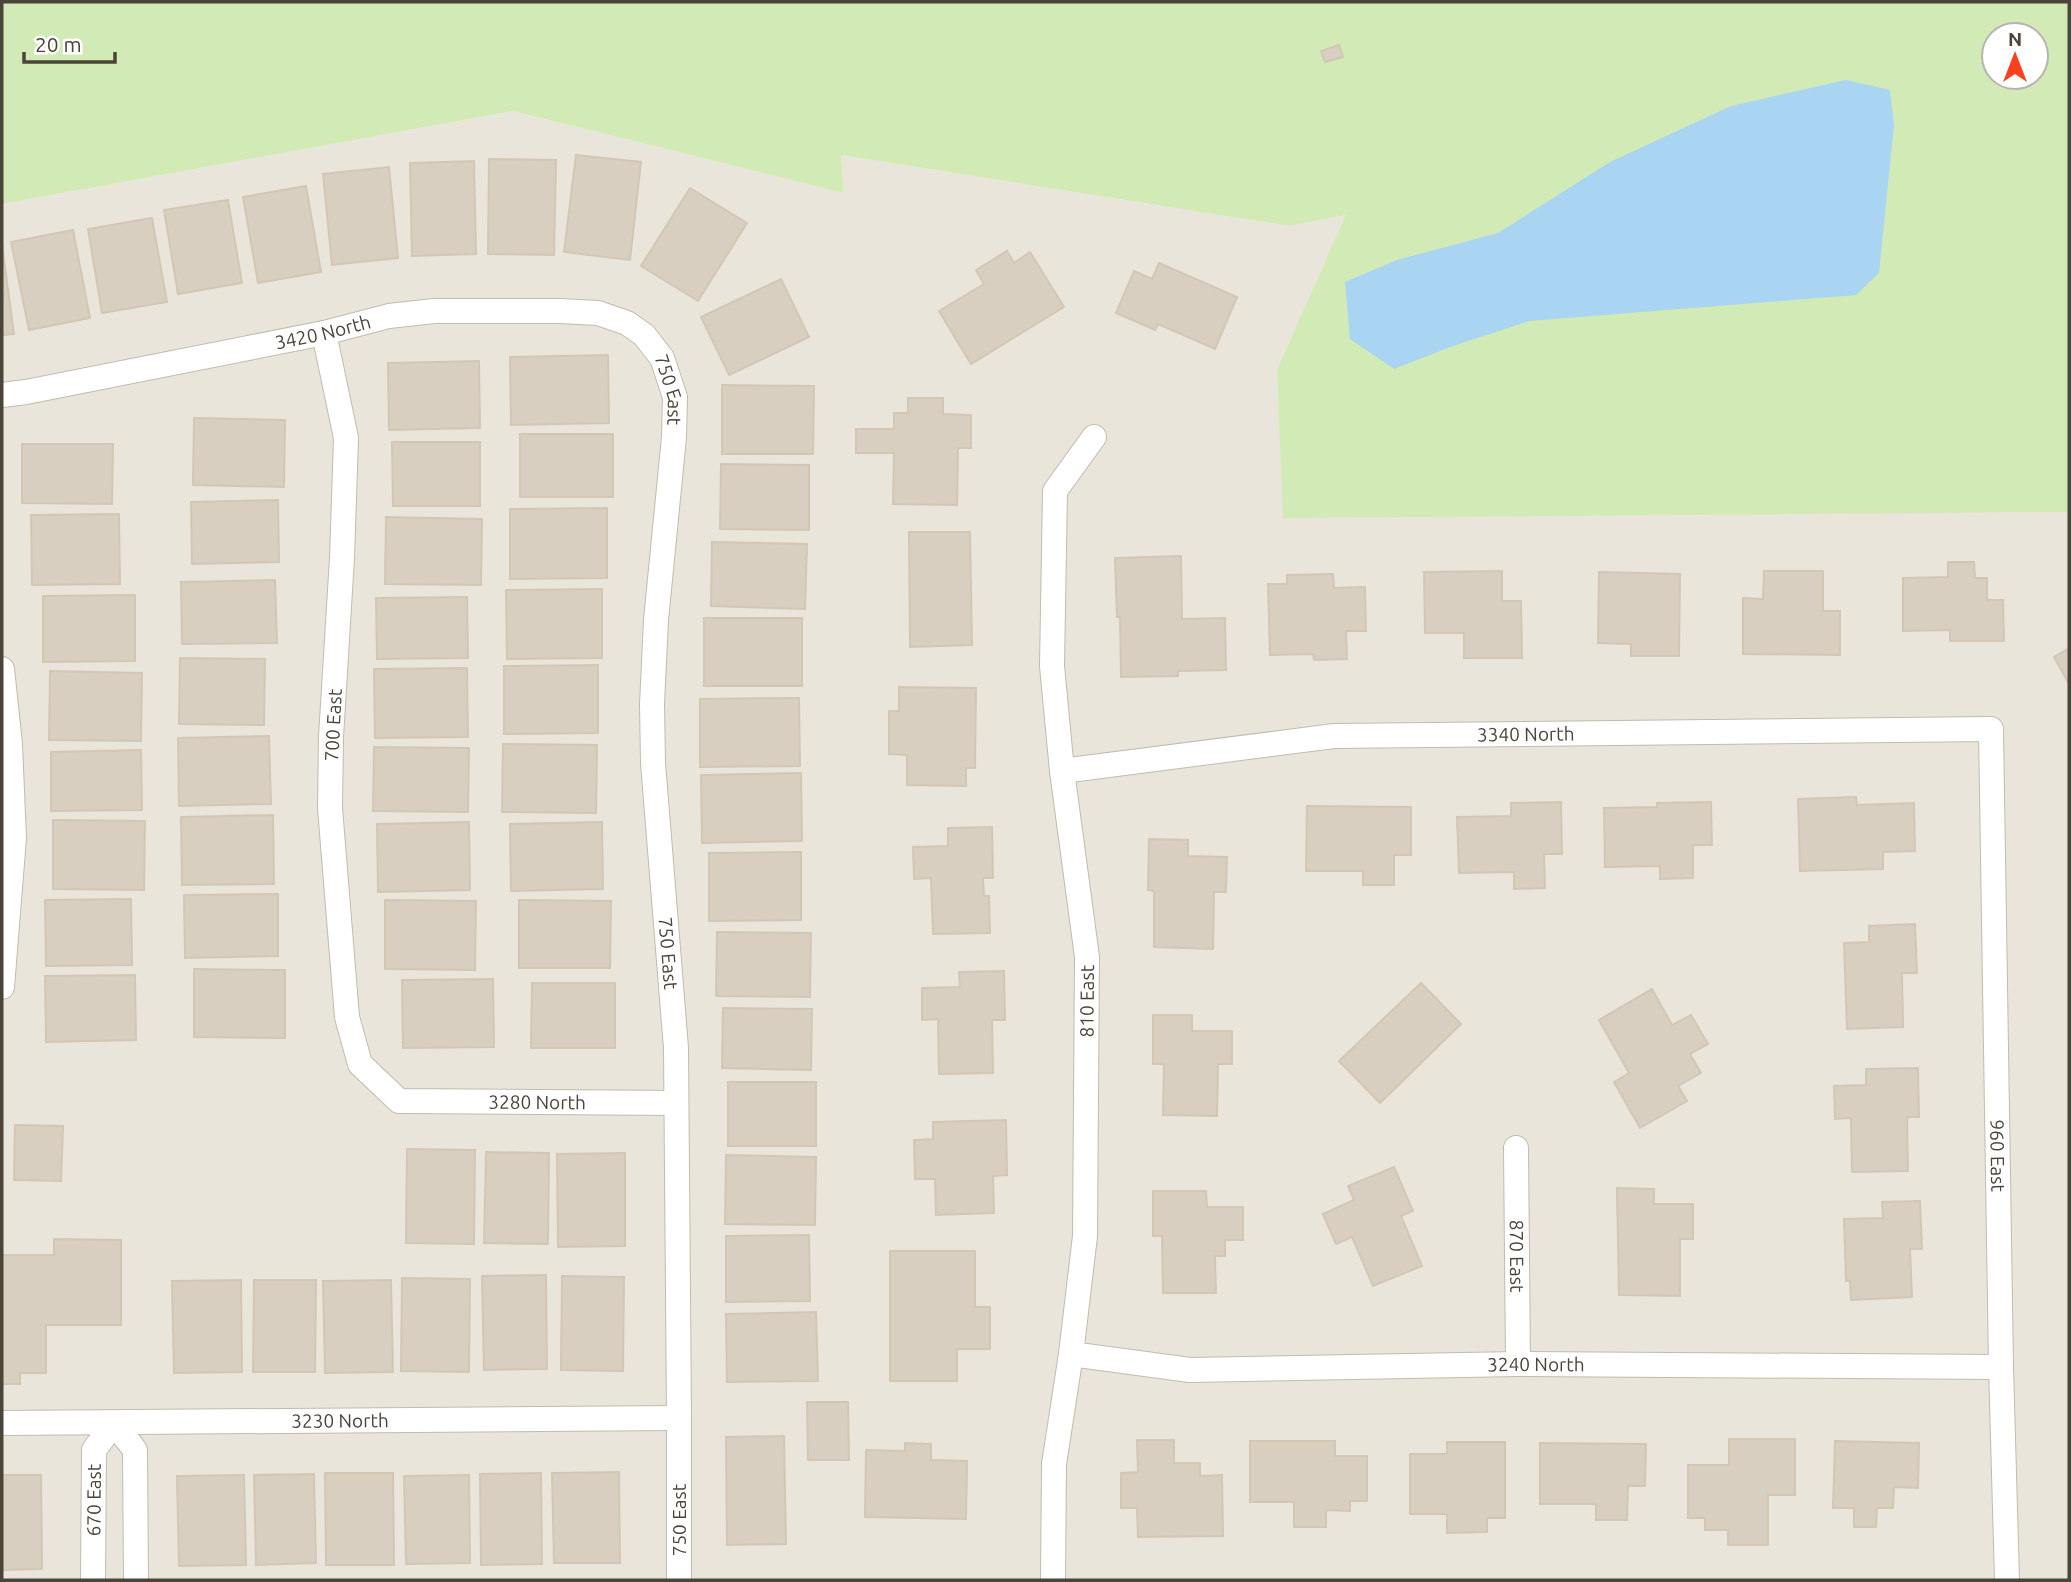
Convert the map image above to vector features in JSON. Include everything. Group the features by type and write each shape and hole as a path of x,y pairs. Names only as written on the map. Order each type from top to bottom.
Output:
{"street":[{"name":"3420 North","path":"2,395 324,333 388,316 434,311 598,313 627,323 644,335"},
{"name":"700 East","path":"324,333 346,438 330,808 347,1017 360,1064 398,1101"},
{"name":"750 East","path":"644,335 662,358 675,397 674,437 656,620 652,704 653,776 676,1048 678,1580"},
{"name":"810 East","path":"1053,1580 1054,1464 1086,1236 1087,957 1062,771 1052,666 1055,491 1094,437"},
{"path":"2,669 10,744 13,838 2,988"},
{"name":"3340 North","path":"1062,771 1334,736 1991,729"},
{"name":"960 East","path":"1991,729 2007,1580"},
{"name":"3280 North","path":"398,1101 676,1103"},
{"name":"870 East","path":"1517,1148 1518,1364"},
{"name":"3240 North","path":"1071,1354 1190,1370 1518,1364 2001,1367"},
{"name":"3230 North","path":"2,1423 679,1418"},
{"path":"114,1423 135,1450 136,1580"},
{"name":"670 East","path":"93,1580 94,1450 114,1423"}],"shaded area":[{"path":"513,111 844,193 841,155 1290,226 1347,215 1277,370 1284,517 2069,512 2069,1580 2,1580 2,204"}],"green space":[{"path":"2,2 2069,2 2069,512 1283,518 1277,370 1346,215 1290,226 841,155 844,193 513,111 2,204"}],"water":[{"path":"1846,80 1890,90 1894,125 1879,273 1856,295 1529,321 1394,369 1350,339 1345,282 1397,260 1498,233 1610,162 1731,106"}],"building":[{"path":"1339,45 1343,57 1325,62 1321,51"},
{"path":"576,155 641,162 630,260 564,252"},
{"path":"489,159 556,160 554,255 488,254"},
{"path":"474,161 476,254 412,256 410,163"},
{"path":"389,167 398,258 332,265 323,174"},
{"path":"306,186 321,272 258,283 243,197"},
{"path":"690,188 747,223 698,301 641,266"},
{"path":"228,200 242,283 178,294 164,210"},
{"path":"152,218 167,302 102,313 88,229"},
{"path":"73,230 90,318 29,330 11,242"},
{"path":"2,245 14,334 2,335"},
{"path":"1007,251 1014,263 1030,252 1064,307 971,364 939,311 984,284 976,270"},
{"path":"1159,263 1237,297 1215,349 1158,324 1155,330 1116,313 1134,271 1152,279"},
{"path":"781,279 809,337 729,375 701,317"},
{"path":"608,355 609,423 511,425 510,357"},
{"path":"479,361 480,428 389,430 388,363"},
{"path":"722,385 814,386 813,454 722,454"},
{"path":"908,398 943,398 943,414 971,415 971,448 958,448 957,505 893,504 894,453 856,453 856,429 894,429 894,413 908,413"},
{"path":"194,418 285,420 284,487 193,485"},
{"path":"520,434 613,434 613,497 520,497"},
{"path":"392,442 480,442 480,506 393,506"},
{"path":"22,444 113,444 112,504 22,503"},
{"path":"721,464 809,465 809,530 720,529"},
{"path":"278,500 279,562 192,564 191,502"},
{"path":"607,508 607,578 510,579 510,509"},
{"path":"119,514 120,584 32,585 31,515"},
{"path":"386,517 482,519 481,585 385,584"},
{"path":"909,532 970,532 972,645 910,647"},
{"path":"712,542 807,544 805,609 711,606"},
{"path":"1181,556 1182,619 1225,618 1226,670 1178,671 1178,676 1121,677 1115,558"},
{"path":"1948,562 1974,562 1975,578 1987,578 1987,600 2003,600 2004,641 1950,641 1950,630 1903,631 1903,578 1948,577"},
{"path":"1502,571 1502,601 1521,601 1522,658 1464,658 1464,633 1425,633 1424,572"},
{"path":"1764,571 1823,571 1823,611 1840,611 1840,655 1743,654 1743,598 1763,599"},
{"path":"1599,572 1680,574 1679,656 1631,656 1631,644 1598,643"},
{"path":"1333,574 1334,588 1365,587 1366,631 1346,631 1347,659 1314,660 1313,654 1270,655 1268,584 1287,584 1287,575"},
{"path":"275,580 277,643 182,644 181,582"},
{"path":"602,589 602,658 507,659 506,590"},
{"path":"135,595 135,661 43,662 43,596"},
{"path":"467,597 468,658 377,659 376,598"},
{"path":"704,618 802,618 802,686 704,686"},
{"path":"2069,648 2069,684 2054,657"},
{"path":"180,658 265,659 264,725 179,724"},
{"path":"598,665 598,733 504,734 504,666"},
{"path":"467,668 468,737 375,738 374,669"},
{"path":"50,671 142,673 141,741 49,740"},
{"path":"899,687 976,688 975,768 966,768 966,786 907,785 907,755 889,754 889,711 899,711"},
{"path":"799,698 800,766 700,767 700,699"},
{"path":"269,736 271,804 179,806 178,738"},
{"path":"503,744 597,745 596,813 502,812"},
{"path":"374,747 469,748 468,812 373,811"},
{"path":"141,750 142,810 51,811 51,752"},
{"path":"801,773 802,841 702,843 701,775"},
{"path":"1856,797 1857,805 1914,803 1915,851 1883,852 1883,869 1800,871 1798,799"},
{"path":"1561,802 1562,854 1544,854 1545,888 1514,889 1514,872 1459,873 1457,817 1511,816 1511,803"},
{"path":"1711,802 1712,845 1693,845 1693,878 1660,879 1660,866 1605,867 1604,808"},
{"path":"1307,806 1411,807 1411,855 1394,855 1394,885 1363,885 1363,871 1306,871"},
{"path":"273,815 274,884 182,885 181,817"},
{"path":"53,820 145,821 144,890 53,889"},
{"path":"469,822 470,890 378,892 377,824"},
{"path":"602,822 603,889 511,891 510,824"},
{"path":"992,827 993,878 983,878 984,896 989,896 990,933 933,934 931,878 914,879 913,847 948,846 948,828"},
{"path":"1149,839 1188,840 1188,856 1227,857 1226,892 1214,892 1213,949 1154,947 1154,891 1148,890"},
{"path":"801,852 801,920 709,921 709,853"},
{"path":"278,894 278,956 185,958 184,895"},
{"path":"131,899 132,965 46,966 45,900"},
{"path":"385,900 476,901 475,970 385,969"},
{"path":"519,900 611,901 610,968 519,968"},
{"path":"1915,924 1917,973 1902,973 1903,1027 1847,1029 1844,943 1869,942 1869,926"},
{"path":"717,932 811,933 810,997 716,996"},
{"path":"194,969 285,970 285,1038 194,1037"},
{"path":"1004,971 1005,1020 992,1020 993,1073 939,1074 938,1019 922,1020 922,988 960,987 959,972"},
{"path":"135,975 136,1040 46,1042 45,976"},
{"path":"493,979 494,1047 403,1048 402,980"},
{"path":"532,983 615,983 615,1048 531,1048"},
{"path":"1421,983 1461,1024 1380,1103 1339,1061"},
{"path":"1652,989 1672,1025 1691,1015 1708,1044 1690,1054 1701,1073 1678,1086 1687,1101 1640,1128 1614,1082 1629,1073 1599,1020"},
{"path":"723,1008 812,1009 811,1070 722,1068"},
{"path":"1153,1015 1192,1015 1192,1031 1232,1031 1232,1064 1218,1064 1217,1116 1163,1115 1164,1064 1153,1064"},
{"path":"1918,1068 1919,1117 1907,1117 1908,1171 1852,1172 1851,1118 1835,1119 1834,1086 1866,1085 1866,1069"},
{"path":"728,1082 816,1082 816,1146 728,1146"},
{"path":"1006,1120 1007,1175 993,1176 994,1213 936,1215 935,1179 915,1179 914,1140 933,1139 933,1122"},
{"path":"15,1125 63,1126 61,1181 14,1180"},
{"path":"407,1149 475,1150 474,1244 406,1243"},
{"path":"486,1152 549,1153 548,1244 484,1243"},
{"path":"625,1153 625,1246 558,1247 557,1154"},
{"path":"726,1155 816,1157 815,1225 725,1224"},
{"path":"1394,1167 1413,1211 1401,1216 1422,1266 1373,1286 1352,1237 1336,1244 1323,1214 1354,1200 1348,1186"},
{"path":"1617,1188 1654,1189 1654,1204 1693,1204 1693,1239 1680,1239 1680,1296 1619,1295"},
{"path":"1153,1191 1206,1191 1207,1207 1243,1207 1243,1240 1225,1240 1225,1256 1215,1256 1216,1293 1163,1293 1162,1236 1153,1236"},
{"path":"1920,1201 1922,1249 1910,1249 1912,1297 1851,1300 1850,1281 1846,1281 1844,1219 1883,1218 1882,1202"},
{"path":"809,1235 810,1301 726,1302 726,1236"},
{"path":"54,1239 121,1240 121,1325 46,1325 46,1373 20,1373 20,1384 2,1384 2,1255 54,1255"},
{"path":"890,1251 975,1251 975,1307 990,1307 990,1349 957,1349 957,1381 890,1381"},
{"path":"546,1275 547,1369 484,1370 482,1276"},
{"path":"562,1276 624,1277 623,1371 561,1370"},
{"path":"402,1278 470,1279 469,1372 401,1371"},
{"path":"241,1280 242,1372 174,1373 172,1281"},
{"path":"254,1280 316,1280 315,1372 253,1372"},
{"path":"391,1280 393,1372 325,1373 323,1281"},
{"path":"816,1312 818,1381 727,1382 726,1314"},
{"path":"807,1402 848,1402 849,1460 808,1460"},
{"path":"784,1436 786,1544 727,1545 726,1437"},
{"path":"1729,1439 1795,1439 1795,1495 1768,1495 1768,1545 1728,1545 1728,1530 1705,1530 1705,1518 1688,1518 1688,1465 1729,1465"},
{"path":"1137,1440 1174,1440 1174,1463 1200,1463 1200,1476 1222,1475 1223,1536 1138,1537 1137,1508 1121,1508 1121,1473 1138,1472"},
{"path":"1250,1441 1335,1441 1335,1456 1367,1456 1367,1501 1350,1501 1350,1511 1326,1510 1326,1527 1294,1527 1294,1502 1250,1502"},
{"path":"1835,1441 1919,1443 1918,1488 1894,1487 1893,1508 1877,1508 1876,1527 1854,1527 1854,1508 1833,1508"},
{"path":"1447,1442 1505,1442 1505,1518 1487,1518 1487,1532 1447,1533 1447,1514 1410,1514 1410,1454 1447,1454"},
{"path":"905,1443 931,1444 931,1460 967,1461 966,1519 865,1517 866,1450 905,1451"},
{"path":"1540,1443 1646,1444 1645,1486 1628,1486 1627,1520 1596,1520 1596,1504 1540,1504"},
{"path":"619,1472 620,1563 554,1563 552,1473"},
{"path":"325,1473 393,1473 394,1565 326,1565"},
{"path":"541,1473 542,1564 481,1565 480,1474"},
{"path":"314,1474 316,1563 256,1565 254,1475"},
{"path":"2,1475 41,1475 42,1569 2,1570"},
{"path":"244,1475 246,1565 179,1566 177,1476"},
{"path":"469,1475 470,1563 406,1564 404,1476"}]}
